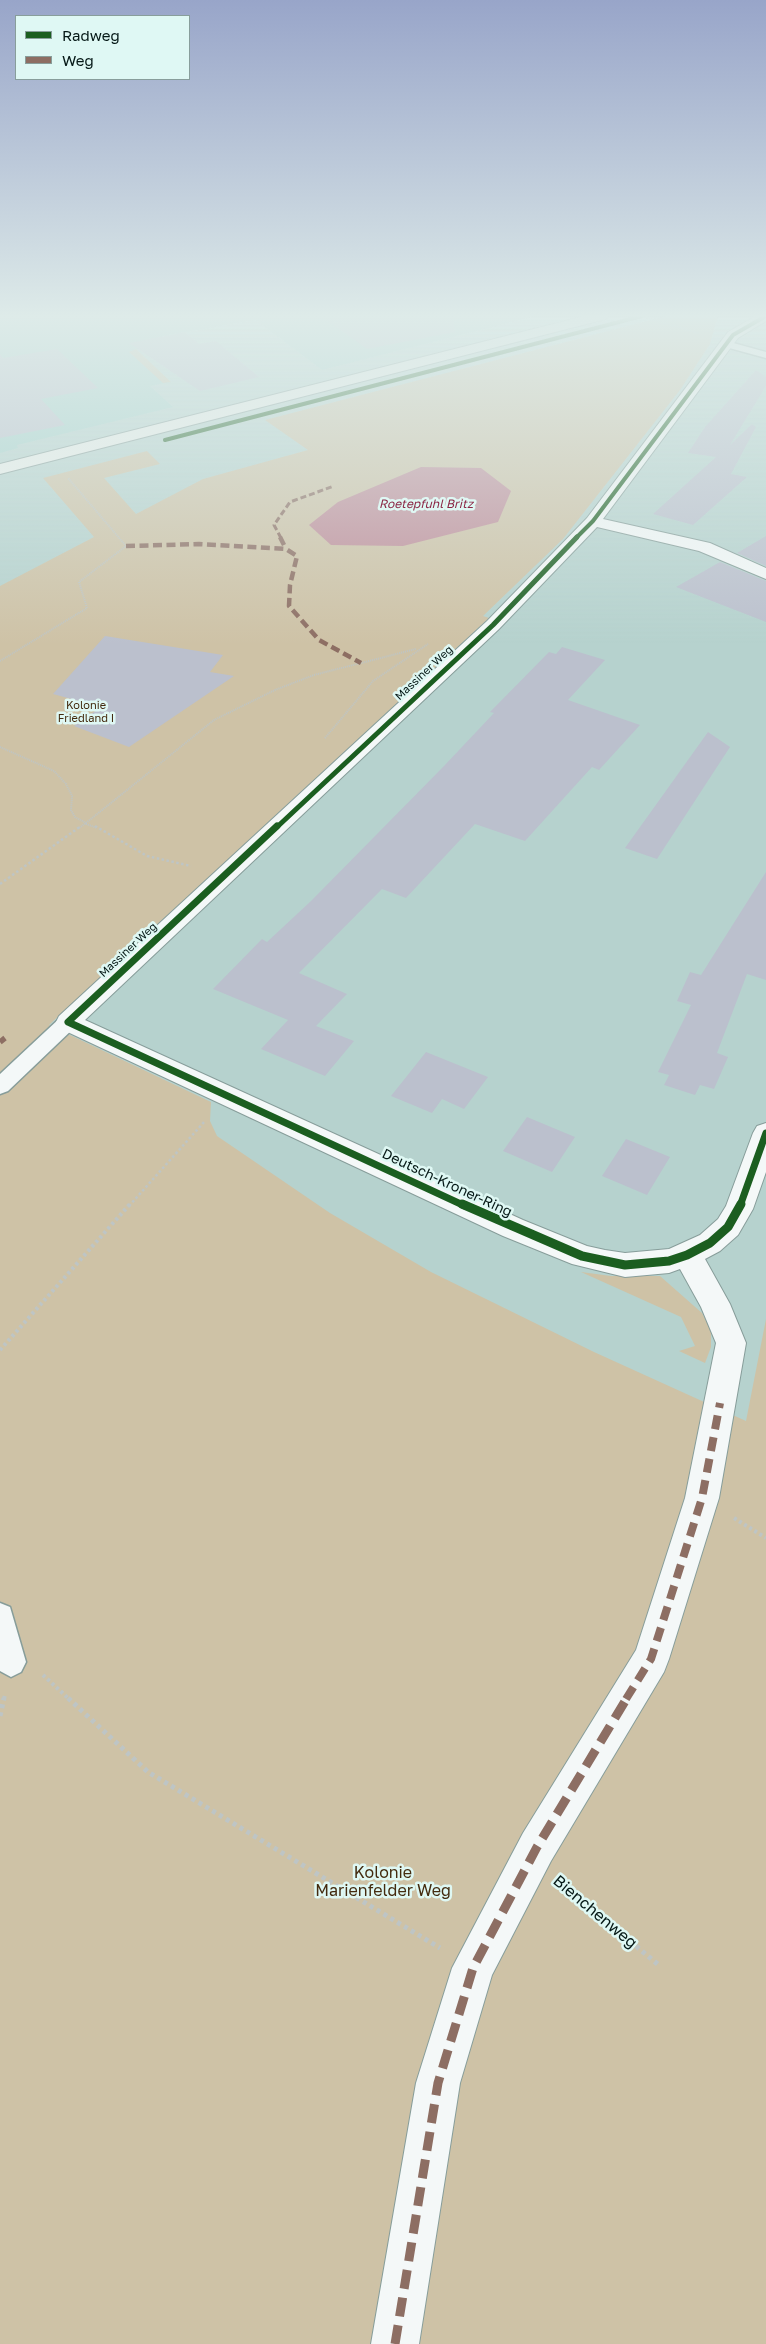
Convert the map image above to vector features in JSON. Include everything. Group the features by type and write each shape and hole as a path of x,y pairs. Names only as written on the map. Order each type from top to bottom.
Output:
{"main road":[{"path":"0,468 170,425"}],"street":[{"name":"Massiner Weg","path":"68,1022 493,624 593,521 665,425"},
{"path":"593,521 704,547 766,574"},
{"name":"Deutsch-Kroner-Ring","path":"68,1022 513,1228 582,1256 625,1265 669,1261 687,1255 710,1242 728,1227 739,1209 766,1133"},
{"path":"395,2344 438,2083 473,1968 531,1859 651,1659 702,1498 731,1343 714,1304 687,1255"}],"lane":[{"path":"0,1086 68,1022"},
{"path":"0,1617 11,1662"}],"path":[{"path":"0,661 87,608 79,582 126,546 63,473 45,457"},
{"path":"0,884 86,823 214,720 275,690 314,675 420,648"},
{"path":"0,747 54,771 66,784 72,796 71,810 75,817 148,856 192,866"},
{"path":"0,1350 210,1116"},
{"path":"11,1662 36,1668 148,1772 473,1968"}],"shaded area":[{"path":"0,425 98,425 17,445 18,448 0,453"}],"green space":[{"name":"Kolonie Marienfelder Weg","path":"273,425 652,425 563,539 483,616 489,618 49,1025 211,1102 210,1121 217,1136 330,1213 431,1272 594,1352 746,1421 766,1319 766,2344 0,2344 0,586 94,537 43,478 147,451 160,464 104,478 136,514 203,479 308,450"},
{"path":"581,1272 611,1276 660,1276 702,1313 711,1330 711,1347 705,1363 679,1351 695,1346 681,1317"}],"water":[{"name":"Roetepfuhl Britz","path":"421,467 481,468 511,491 498,522 403,546 331,545 309,525 338,502"}],"building":[{"path":"0,425 63,425 0,438"},
{"path":"706,425 742,425 730,445 751,425 756,427 731,474 747,477 693,525 653,514 716,457 688,453"},
{"path":"766,536 766,566 737,553"},
{"path":"720,562 766,581 766,622 676,587"},
{"path":"105,636 223,655 210,672 234,676 129,747 74,726 101,707 53,694"},
{"path":"562,647 605,660 568,700 640,725 599,770 592,767 525,841 475,824 406,898 382,889 299,973 347,994 316,1026 354,1041 325,1076 261,1049 288,1020 213,989 262,939 267,942 311,901 444,766 494,713 490,712 549,652 556,654"},
{"path":"708,732 730,747 657,859 625,848"},
{"path":"766,872 766,980 747,974 717,1053 728,1057 714,1089 700,1085 695,1095 664,1085 669,1075 658,1072 691,1005 677,1001 690,972 701,975"},
{"path":"426,1052 488,1077 464,1109 442,1099 432,1113 391,1096"},
{"path":"527,1117 575,1137 552,1172 503,1151"},
{"path":"626,1139 670,1157 647,1195 602,1176"}],"marked path":[{"path":"286,549 274,525 290,502 334,486"},
{"path":"126,546 199,544 286,549 297,556 290,585 289,606 319,640 361,663"},
{"path":"0,1042 5,1038"},
{"path":"395,2344 438,2083 473,1968 537,1847 651,1659 702,1498 720,1403"}],"cycle path":[{"path":"165,440 221,425"},
{"path":"665,425 593,521 493,625 68,1022 513,1228 582,1256 605,1262 625,1265 669,1261 687,1255 710,1243 728,1227 739,1209 766,1133"}],"park label":[{"name":"Kolonie Friedland I","path":"86,712"}]}
